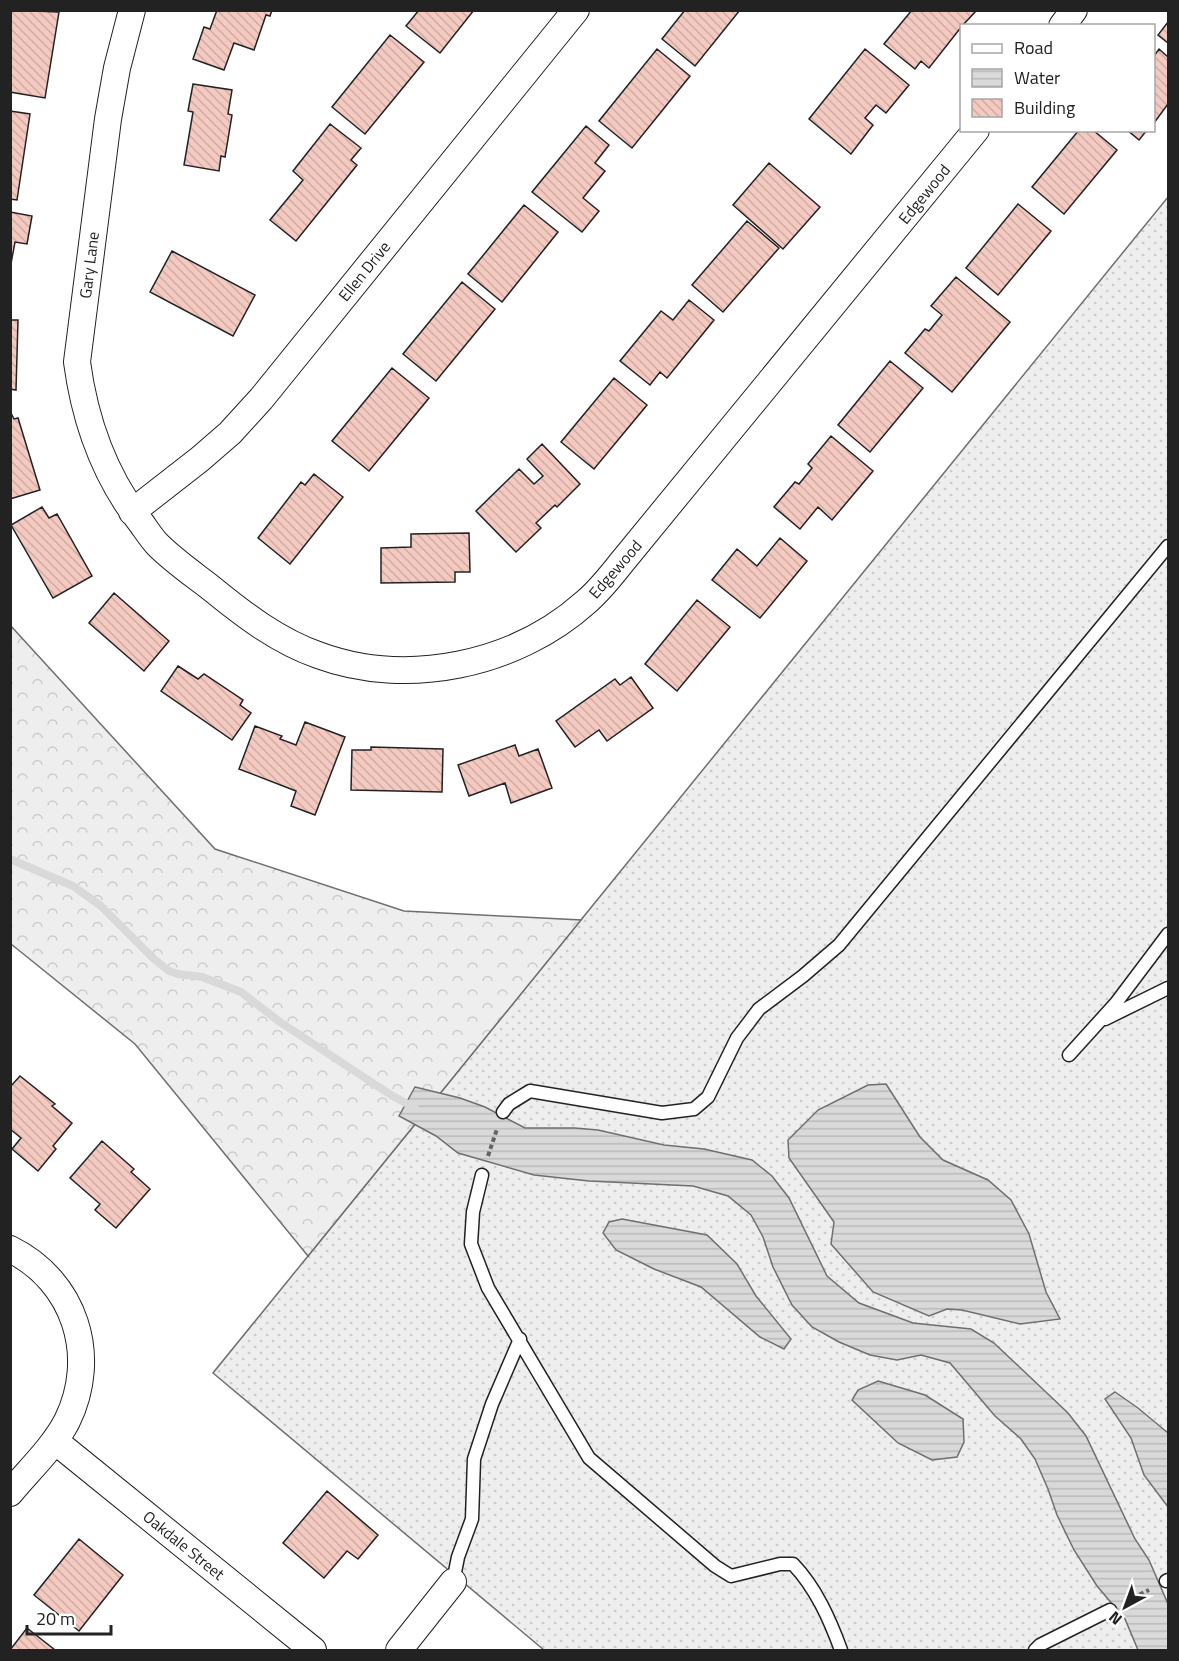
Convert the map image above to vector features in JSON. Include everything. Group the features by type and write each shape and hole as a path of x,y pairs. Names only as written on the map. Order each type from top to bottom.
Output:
{"street":[{"name":"Gary Lane","path":"132,10 117,68 108,119 77,362 81,395 90,430 107,471 132,512"},
{"name":"Ellen Drive","path":"132,512 200,459 261,399 576,10"},
{"path":"1064,24 1074,10"},
{"name":"Edgewood","path":"132,512 158,544 243,615 270,632 319,656 394,669 436,668 464,664 503,652 536,637 587,602 974,132"},
{"path":"10,1249 26,1256 47,1273 71,1311 81,1344 75,1402 55,1441 10,1493"},
{"name":"Oakdale Street","path":"55,1441 313,1650"},
{"path":"399,1650 453,1582"}],"lane":[{"path":"503,1112 509,1104 530,1090 662,1113 694,1109 708,1097 737,1038 759,1009 803,976 838,945 1168,546"},
{"path":"1069,1055 1101,1021 1168,934"},
{"path":"1101,1021 1168,988"},
{"path":"482,1176 473,1212 471,1244 488,1288 589,1458 715,1566 731,1576 780,1564 793,1564 806,1578 832,1625 841,1650"},
{"path":"453,1582 458,1557 472,1519 474,1459 492,1404 520,1340"},
{"path":"1035,1650 1048,1641 1110,1610"}],"path":[{"path":"482,1176 503,1112"},
{"path":"1110,1610 1167,1580"}],"green space":[{"path":"1168,197 1168,1650 544,1650 213,1373"},
{"path":"10,625 215,849 404,911 581,920 308,1256 135,1044 11,944"}],"water":[{"path":"886,1084 920,1137 943,1160 988,1180 1011,1200 1029,1234 1046,1292 1060,1319 1020,1324 962,1310 947,1309 929,1316 873,1292 831,1244 834,1222 789,1158 788,1140 818,1110 868,1085"},
{"path":"415,1087 485,1107 525,1128 598,1130 664,1145 704,1149 752,1160 772,1176 789,1198 827,1276 859,1303 913,1323 971,1329 994,1343 1068,1413 1086,1436 1135,1539 1149,1560 1168,1604 1168,1650 1138,1650 1125,1619 1097,1586 1074,1550 1057,1515 1035,1459 1021,1439 995,1416 950,1363 921,1355 897,1360 870,1355 812,1327 792,1305 751,1215 728,1196 693,1186 589,1181 534,1175 458,1153 436,1136 399,1116"},
{"path":"622,1219 707,1235 737,1264 756,1296 791,1339 784,1349 760,1337 701,1287 654,1269 616,1250 603,1233 609,1222"},
{"path":"878,1381 925,1395 963,1419 964,1442 957,1457 932,1460 898,1443 852,1400 858,1390"},
{"path":"1115,1392 1168,1433 1168,1507 1144,1475 1131,1438 1105,1399"}],"building":[{"path":"10,10 59,12 45,98 10,92"},
{"path":"217,10 272,10 270,16 266,15 254,50 234,43 224,70 193,59 204,27 210,29"},
{"path":"419,10 474,10 440,53 406,26"},
{"path":"685,10 740,10 695,66 662,39"},
{"path":"912,10 974,10 975,12 964,24 960,24 960,29 929,68 921,61 915,69 884,44"},
{"path":"1168,22 1168,43 1158,35"},
{"path":"390,35 424,62 365,134 332,107"},
{"path":"657,49 690,76 632,148 599,121"},
{"path":"865,49 909,85 886,113 876,105 865,118 873,125 851,154 809,119"},
{"path":"1159,49 1168,57 1168,104 1155,122 1155,55"},
{"path":"193,84 232,90 228,114 232,115 225,157 221,156 219,171 184,165 193,112 188,111"},
{"path":"10,111 30,114 17,200 10,199"},
{"path":"330,124 361,148 351,160 357,165 296,241 270,220 303,180 293,171"},
{"path":"586,126 609,145 595,163 605,171 583,198 599,211 582,232 532,192"},
{"path":"1077,132 1095,132 1117,150 1064,214 1032,187"},
{"path":"1129,132 1145,132 1139,140"},
{"path":"769,163 820,207 783,249 733,205"},
{"path":"1018,204 1051,231 998,295 966,268"},
{"path":"524,205 558,232 502,302 468,274"},
{"path":"10,212 32,216 27,244 15,242 10,269"},
{"path":"747,221 779,248 723,312 692,285"},
{"path":"172,251 255,295 233,336 150,292"},
{"path":"956,277 1010,322 952,392 905,353 925,329 929,331 942,315 931,306"},
{"path":"462,282 495,309 436,381 403,354"},
{"path":"689,300 714,320 667,378 660,372 650,385 620,361 661,311 673,320"},
{"path":"10,320 18,320 16,390 10,389"},
{"path":"890,361 923,388 870,452 838,425"},
{"path":"392,368 429,398 369,471 332,441"},
{"path":"614,378 647,405 594,469 561,442"},
{"path":"10,411 14,419 18,418 40,490 10,499"},
{"path":"831,436 873,471 832,520 818,507 800,529 774,507 795,482 799,484 812,468 808,464"},
{"path":"542,444 580,484 557,507 555,505 536,523 541,528 516,552 476,511 519,469 534,484 543,476 527,459"},
{"path":"314,474 343,497 290,564 258,538 301,482 305,485"},
{"path":"42,507 49,518 57,514 92,576 53,598 11,525"},
{"path":"469,533 470,572 455,572 455,582 381,583 381,548 411,547 411,534"},
{"path":"780,538 807,561 760,618 712,580 737,549 757,566"},
{"path":"114,593 169,641 144,671 89,623"},
{"path":"697,600 730,627 677,691 645,664"},
{"path":"178,666 198,679 204,674 243,700 240,705 251,713 232,740 161,691"},
{"path":"631,677 653,708 607,741 599,730 575,747 556,721 615,679 620,685"},
{"path":"305,722 345,737 315,815 291,806 296,791 239,769 255,726 282,736 280,739 296,745"},
{"path":"515,745 519,756 538,749 552,788 511,803 505,783 469,796 458,765"},
{"path":"371,747 443,749 442,792 351,790 352,750 371,750"},
{"path":"20,1076 55,1104 52,1106 72,1123 53,1146 56,1149 38,1171 12,1149 21,1138 10,1129 10,1087"},
{"path":"102,1141 134,1169 131,1172 150,1189 116,1228 95,1210 100,1204 70,1178"},
{"path":"327,1491 378,1535 358,1559 347,1551 324,1578 283,1543"},
{"path":"79,1539 123,1575 79,1631 34,1595"},
{"path":"27,1628 55,1650 10,1650"}],"waterway":[{"path":"10,859 73,886 101,906 169,971 202,977 241,992 280,1022 391,1095 415,1108"}]}
